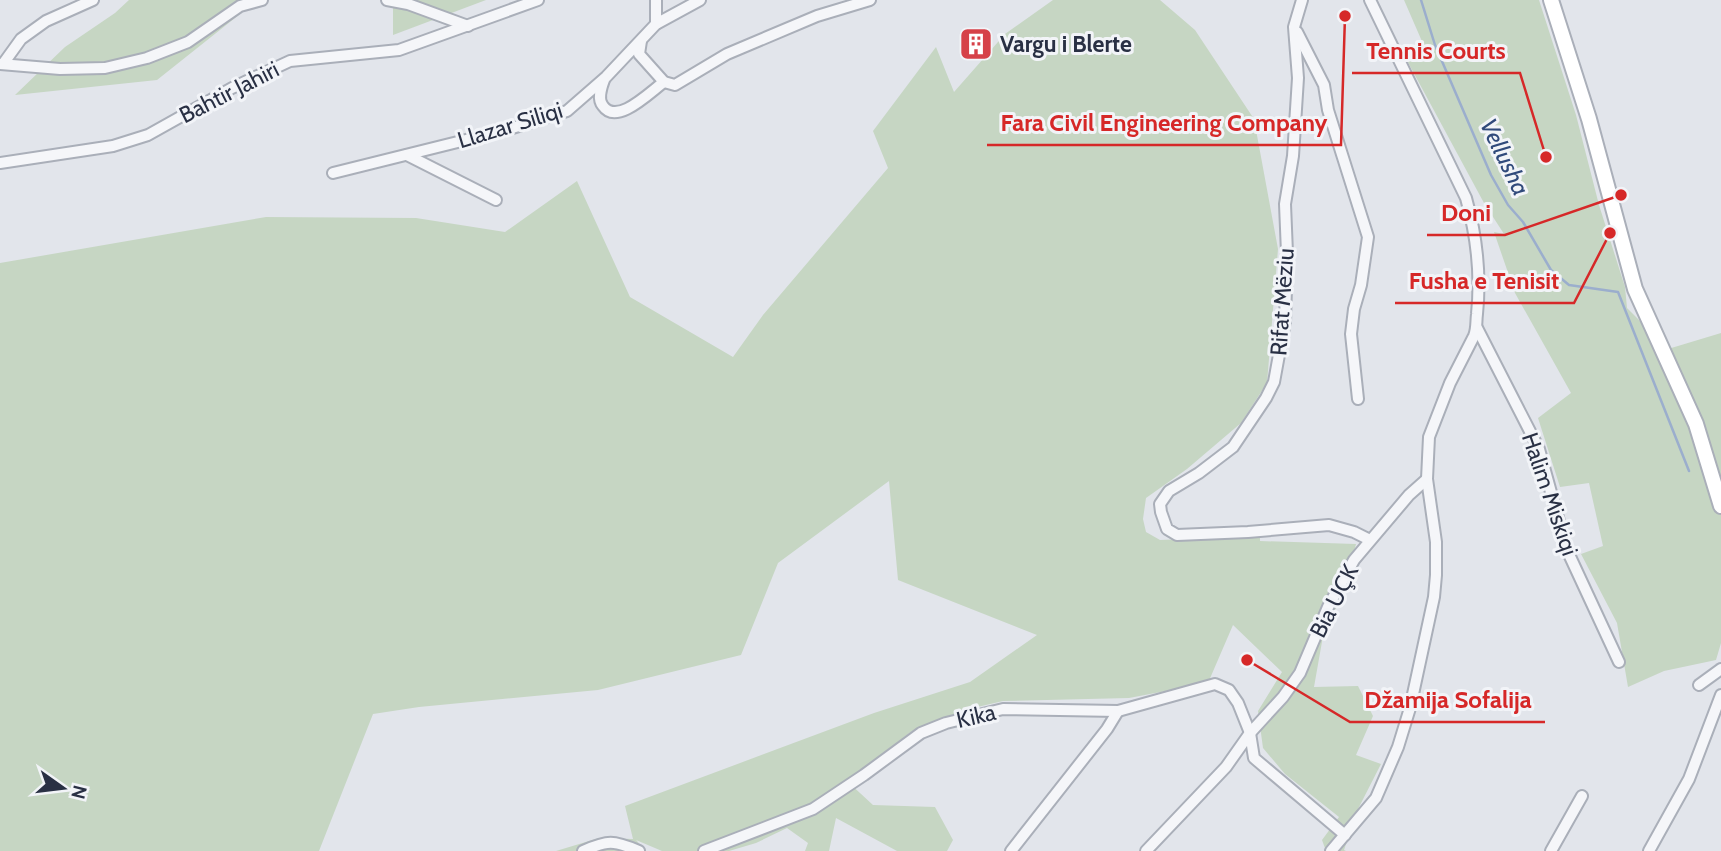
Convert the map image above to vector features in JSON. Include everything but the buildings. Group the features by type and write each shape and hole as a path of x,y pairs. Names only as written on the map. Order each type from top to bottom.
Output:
{"street":[{"path":"2,64 21,39 46,22 93,0"},
{"path":"2,64 61,69 105,68 147,58 188,42 239,3 262,0"},
{"path":"387,0 408,4 468,26"},
{"name":"Bahtir Jahiri","path":"0,163 113,146 148,135 232,88 290,61 399,50 538,0"},
{"path":"656,0 656,24"},
{"name":"Llazar Siliqi","path":"333,173 506,130 567,111 606,77 656,24 699,0"},
{"path":"641,41 639,54 664,82 674,85 727,54 817,16 870,0"},
{"path":"1302,0 1294,27 1324,85 1331,121 1368,237 1351,334 1358,400"},
{"path":"1331,851 1376,798 1398,747 1413,696 1436,575 1436,542 1427,479 1429,437 1450,383 1477,328 1480,285 1474,228 1466,198 1370,0"},
{"path":"1550,0 1589,119 1635,289 1696,425 1721,506"},
{"name":"Rifat Mëziu","path":"1294,27 1298,78 1293,156 1285,204 1287,291 1285,322 1274,382 1233,447 1164,496 1160,504 1161,512 1167,529 1178,535 1329,525 1370,540"},
{"path":"606,77 601,88 600,102 612,113 621,113 664,82"},
{"name":"Llazar Siliqi","path":"407,155 496,200"},
{"name":"Halim Miskiqi","path":"1477,328 1539,449 1567,550 1619,662"},
{"name":"Bia UÇK","path":"1146,851 1226,766 1250,733 1293,685 1346,571 1409,495 1427,479"},
{"path":"1699,685 1721,669"},
{"name":"Kika","path":"704,851 813,809 920,733 946,723 1003,709 1118,711 1188,690 1220,685 1229,690 1238,703 1250,733"},
{"path":"1649,851 1689,779 1721,695"},
{"path":"1011,851 1107,729 1118,711"},
{"path":"1250,733 1254,758 1345,835"},
{"path":"1551,851 1582,796"},
{"path":"583,851 616,841 639,851"}],"green space":[{"path":"129,0 237,0 245,10 157,80 15,95 65,47 115,13"},
{"path":"393,0 486,0 393,35"},
{"path":"1053,0 1160,0 1195,30 1254,119 1278,249 1267,383 1241,423 1187,469 1146,498 1143,519 1146,532 1160,540 1260,536 1260,541 1356,544 1343,593 1323,636 1314,687 1358,686 1373,716 1356,755 1381,764 1358,809 1344,850 1346,851 1326,851 1322,840 1339,817 1285,774 1263,748 1258,711 1282,672 1233,625 1208,683 1129,698 1003,701 969,709 921,733 912,731 847,781 873,805 935,807 953,840 947,851 897,851 836,818 829,851 805,851 808,843 787,828 756,843 729,851 662,851 636,840 646,851 556,851 599,838 633,839 625,806 874,713 970,682 1037,635 898,580 889,481 778,563 741,655 598,690 373,714 319,851 0,851 0,263 266,217 416,218 505,232 577,181 630,297 733,357 763,315 888,168 873,131 936,47 954,92 1005,34"},
{"path":"1404,0 1539,0 1576,115 1599,205 1625,287 1627,308 1668,349 1721,333 1721,643 1716,660 1664,671 1628,687 1617,623 1581,554 1603,546 1589,483 1560,487 1538,418 1571,393 1515,293 1494,232 1504,234 1484,203 1404,55 1424,46"}],"waterway":[{"name":"Vellusha","path":"1421,0 1435,45 1491,175 1551,270 1569,285 1618,292 1689,471"}],"place":[{"name":"Fara Civil Engineering Company","path":"1345,16"},
{"name":"Vargu i Blerte","path":"976,44"},
{"name":"Tennis Courts","path":"1546,157"},
{"name":"Doni","path":"1621,195"},
{"name":"Fusha e Tenisit","path":"1610,233"},
{"name":"Džamija Sofalija","path":"1247,660"}]}
